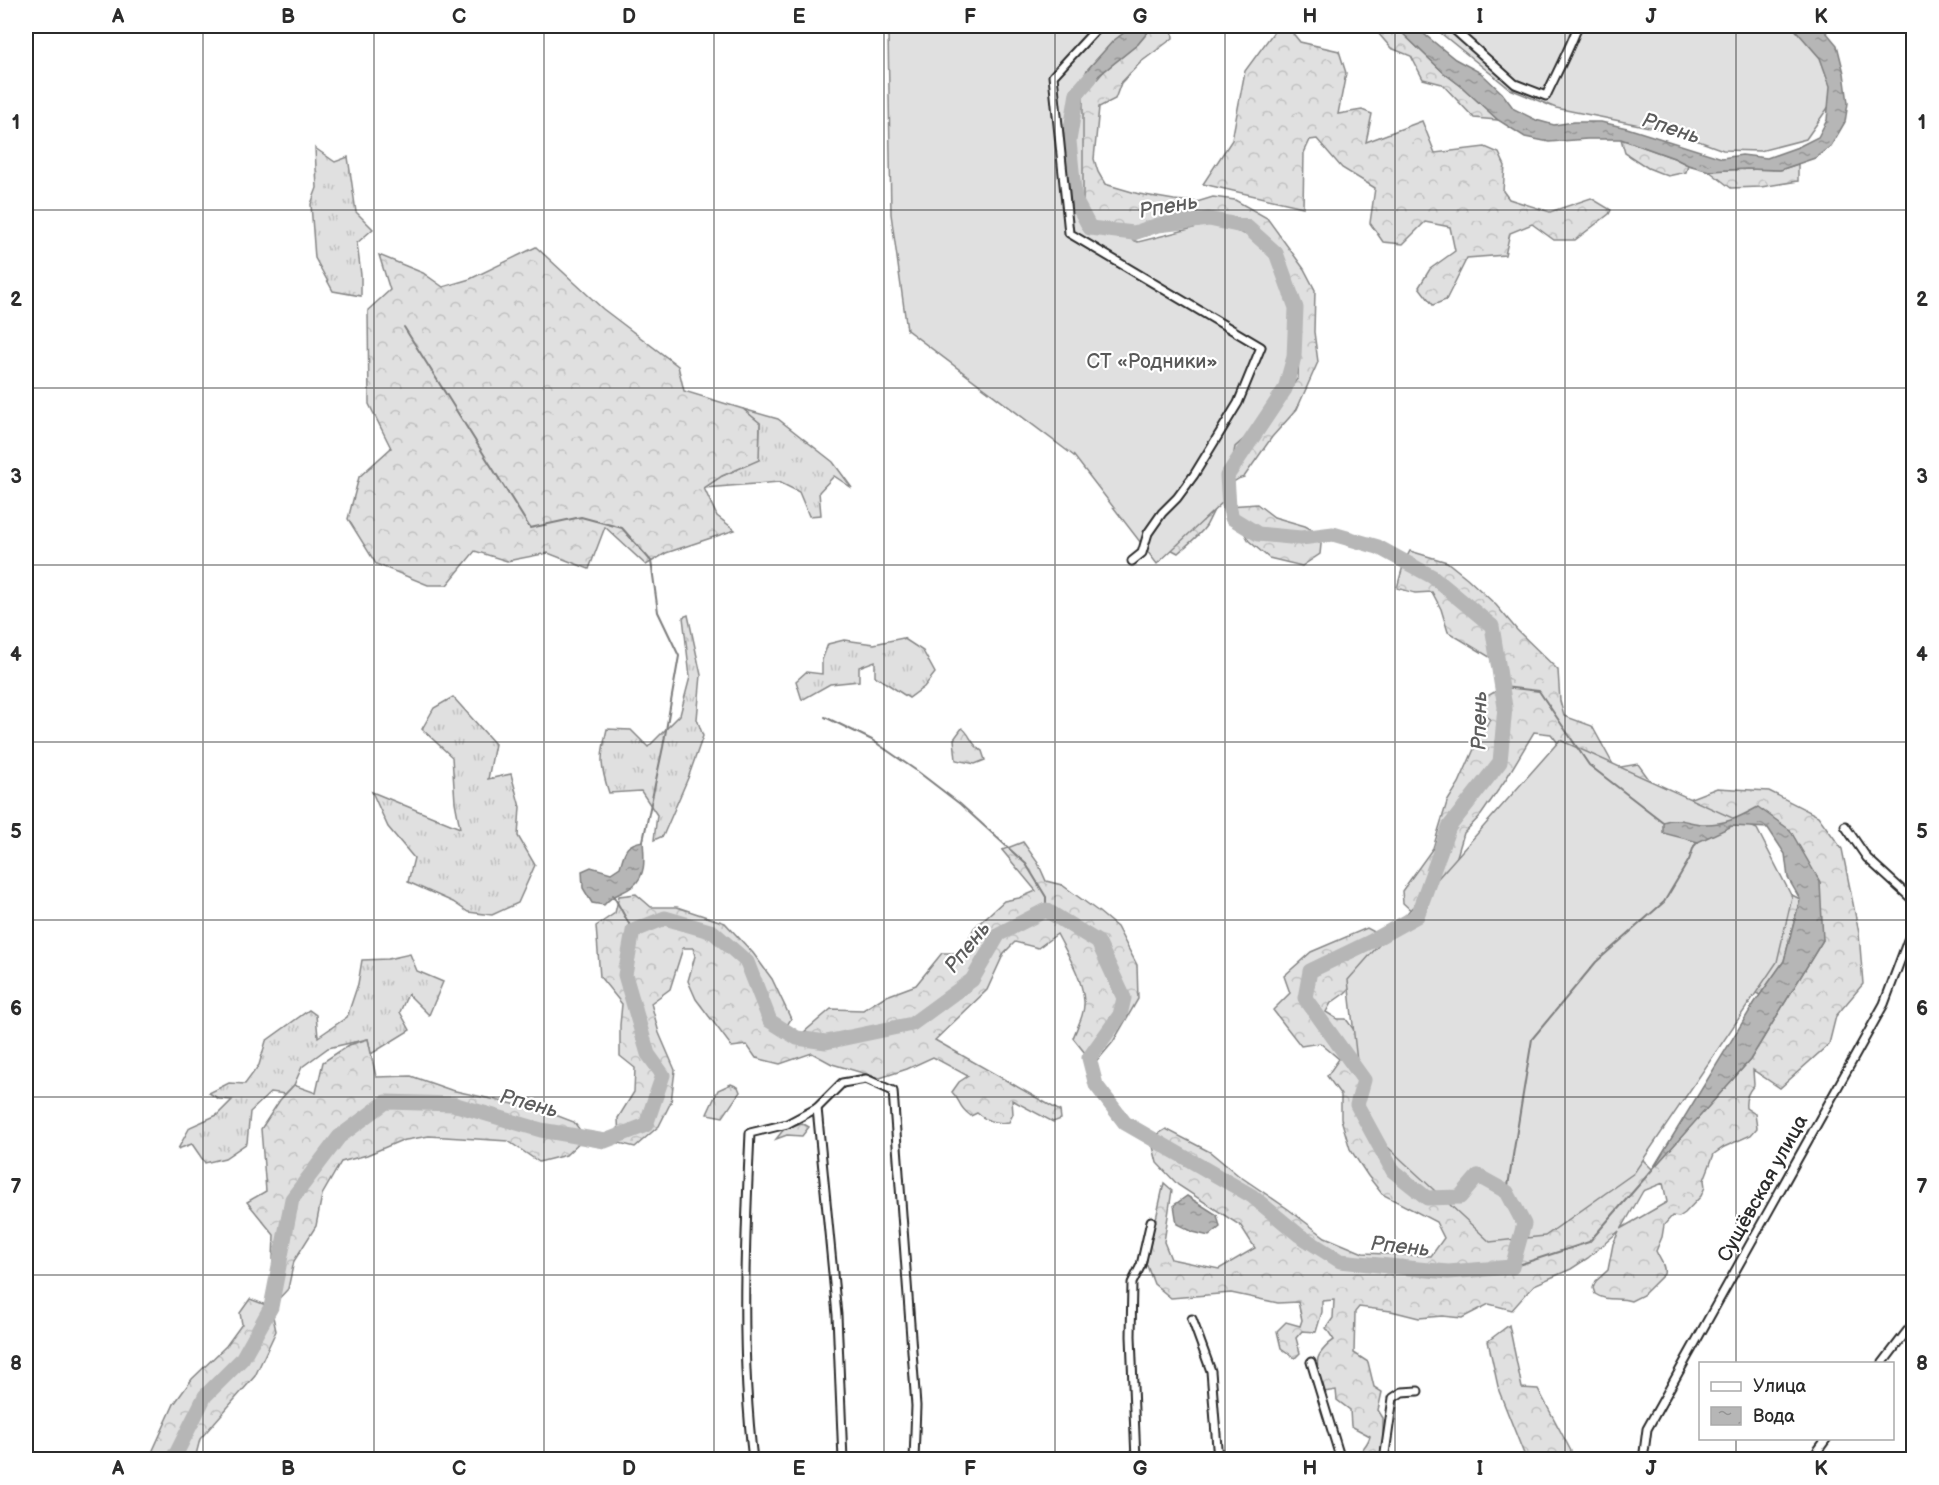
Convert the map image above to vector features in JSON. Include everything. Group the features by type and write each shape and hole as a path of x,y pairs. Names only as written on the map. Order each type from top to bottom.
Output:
{"street":[{"path":"1099,26 1053,76 1069,233 1261,347 1238,403 1194,475 1177,498 1162,513 1149,533 1142,553 1132,561"},
{"path":"1450,26 1515,84 1546,96 1569,52 1578,26"},
{"path":"1845,826 1867,858 1914,901"},
{"name":"Сущёвская улица","path":"1642,1460 1647,1429 1884,1004 1908,940 1914,933"},
{"path":"753,1460 748,1419 744,1278 750,1133 787,1124 817,1108 842,1083 866,1079 893,1091 916,1406 914,1460"},
{"path":"817,1108 837,1315 843,1460"},
{"path":"1136,1460 1131,1336 1132,1283 1142,1265 1151,1221"},
{"path":"1192,1319 1211,1371 1218,1460"},
{"path":"1884,1362 1914,1322"},
{"path":"1311,1362 1341,1460"},
{"path":"1384,1460 1393,1398 1402,1392 1418,1391"},
{"path":"1811,1460 1826,1440"}],"green space":[{"name":"СТ «Родники»","path":"891,26 1142,26 1083,96 1083,205 1096,226 1138,242 1213,223 1250,236 1284,271 1300,319 1298,378 1265,420 1235,447 1225,500 1157,564 1074,456 907,330 891,214 888,32"},
{"path":"1153,26 1172,26 1173,38 1141,62 1121,83 1115,99 1099,107 1094,159 1105,184 1139,194 1174,200 1197,202 1213,197 1235,200 1267,218 1304,269 1315,290 1314,332 1318,362 1297,409 1272,437 1244,477 1231,484 1226,490 1203,530 1178,553 1163,545 1217,228 1209,219 1158,225 1134,233 1090,228 1075,201 1077,93 1138,44"},
{"path":"1275,26 1287,26 1300,42 1339,51 1346,73 1338,114 1362,110 1372,114 1366,142 1422,121 1435,153 1485,147 1499,153 1505,166 1503,191 1509,199 1550,212 1591,198 1611,210 1609,214 1575,240 1554,240 1532,224 1510,233 1505,255 1467,258 1446,300 1433,305 1419,287 1430,269 1455,251 1450,227 1425,222 1403,244 1383,242 1370,223 1375,188 1342,168 1317,139 1310,140 1304,153 1303,207 1203,184 1232,140 1245,71 1273,33"},
{"path":"1372,26 1395,26 1498,120 1474,118 1442,84 1423,79 1411,56 1391,48"},
{"path":"1432,26 1815,26 1828,36 1832,102 1806,139 1760,151 1723,150 1674,132 1556,108 1510,89"},
{"path":"1621,139 1688,165 1686,172 1668,176 1648,168 1625,153"},
{"path":"315,148 335,162 348,157 356,212 373,229 357,243 361,296 333,291 315,258 311,204 317,188"},
{"path":"1798,164 1798,181 1761,187 1731,188 1709,171 1780,170"},
{"path":"536,247 603,309 678,366 684,391 743,409 760,423 759,460 722,476 704,488 717,516 735,530 666,553 646,565 605,527 589,569 548,553 507,561 475,551 447,585 428,585 376,564 348,519 359,477 391,448 369,404 368,310 390,290 379,255 423,273 443,287 470,279"},
{"path":"743,409 778,419 833,462 852,488 834,476 819,492 821,515 809,516 799,492 779,482 704,488 722,476 759,459 760,423"},
{"path":"1257,504 1274,517 1305,526 1322,535 1320,554 1302,566 1269,558 1249,541 1229,506"},
{"path":"1410,551 1447,562 1496,605 1517,630 1558,670 1560,701 1564,716 1592,726 1615,768 1638,764 1659,793 1576,766 1551,734 1534,732 1506,779 1481,815 1464,833 1452,873 1417,916 1403,903 1402,891 1433,848 1447,802 1459,783 1490,719 1480,714 1481,700 1503,687 1498,662 1448,632 1441,609 1432,592 1415,593 1397,588 1404,562"},
{"path":"688,615 701,675 697,719 703,736 663,836 654,840 657,815 641,791 609,793 602,761 603,747 607,729 631,730 648,747 680,715 690,677 683,617"},
{"path":"903,638 923,651 935,673 924,687 909,698 875,676 875,661 859,667 859,681 830,684 802,700 796,681 806,672 822,674 822,660 828,644 844,640 874,644"},
{"path":"453,697 495,744 488,779 511,774 520,807 518,836 535,865 518,903 492,915 468,912 453,902 408,882 414,858 388,827 372,792 460,828 455,802 452,757 422,729 434,708"},
{"path":"962,728 982,751 985,760 975,764 956,760 954,739"},
{"path":"1560,740 1757,829 1792,897 1777,962 1634,1173 1545,1236 1490,1242 1364,1125 1348,980"},
{"path":"1717,788 1769,791 1818,816 1842,849 1859,933 1863,984 1836,1016 1829,1044 1780,1088 1753,1070 1754,1085 1747,1095 1746,1108 1755,1114 1757,1128 1751,1135 1714,1154 1704,1180 1705,1187 1701,1196 1685,1213 1679,1217 1672,1216 1664,1225 1656,1251 1663,1265 1664,1274 1643,1295 1631,1301 1604,1298 1595,1294 1593,1288 1596,1281 1608,1270 1613,1244 1619,1231 1588,1258 1571,1269 1534,1285 1512,1310 1489,1304 1462,1318 1442,1316 1419,1318 1391,1311 1359,1307 1355,1312 1354,1353 1368,1362 1374,1387 1382,1392 1378,1410 1383,1418 1383,1446 1380,1459 1358,1459 1370,1436 1351,1426 1350,1410 1337,1400 1336,1390 1324,1392 1318,1370 1319,1356 1334,1340 1326,1328 1333,1318 1334,1300 1322,1301 1322,1312 1316,1332 1302,1331 1296,1338 1300,1353 1295,1358 1281,1348 1277,1331 1286,1322 1300,1326 1302,1320 1298,1302 1278,1303 1231,1293 1171,1298 1154,1284 1146,1263 1164,1183 1172,1190 1164,1242 1171,1259 1219,1269 1255,1248 1241,1226 1178,1185 1157,1163 1151,1138 1166,1129 1210,1152 1238,1175 1325,1237 1363,1253 1431,1256 1444,1238 1436,1222 1382,1194 1350,1149 1341,1119 1341,1095 1327,1076 1339,1059 1320,1043 1301,1046 1273,1010 1290,993 1284,976 1311,952 1367,928 1382,936 1378,961 1345,993 1331,1003 1326,1012 1337,1019 1346,1019 1367,1048 1633,1150 1652,1169 1750,1060 1823,940 1790,830 1729,822 1678,803","holes":["1663,1183 1667,1202 1622,1228 1643,1191"]},
{"path":"1023,842 1038,863 1046,881 1062,885 1117,927 1137,965 1138,999 1113,1042 1098,1060 1089,1058 1073,1038 1083,1011 1083,992 1074,966 1057,934 1038,948 1015,942 1004,953 987,990 935,1040 1060,1111 1061,1119 1053,1122 1012,1100 1013,1114 1009,1122 992,1122 977,1113 971,1116 952,1092 959,1082 968,1076 933,1057 880,1078 832,1064 812,1053 780,1064 756,1058 747,1045 732,1047 696,999 688,981 695,956 693,948 683,948 670,989 651,1003 659,1033 675,1070 671,1102 659,1126 635,1147 619,1143 618,1118 634,1092 635,1068 620,1056 622,1004 600,977 596,926 615,913 619,896 636,894 651,907 677,907 725,923 753,953 772,979 791,1019 784,1030 797,1038 831,1009 863,1010 884,997 916,985 942,953 957,953 966,944 974,928 1004,901 1036,891 1002,850"},
{"path":"1774,886 1800,899 1784,961 1760,995 1746,988"},
{"path":"410,954 417,971 443,982 429,1015 408,994 400,1012 410,1030 371,1054 368,1039 328,1048 302,1067 294,1085 285,1094 271,1092 250,1112 247,1143 225,1158 205,1163 192,1144 178,1149 190,1127 217,1115 232,1100 219,1099 209,1093 229,1083 245,1084 259,1065 266,1041 309,1010 316,1015 318,1037 347,1017 358,984 362,960 388,959"},
{"path":"368,1039 376,1077 411,1076 451,1090 545,1111 574,1122 585,1137 566,1155 539,1162 508,1141 429,1136 400,1141 367,1155 341,1162 322,1195 316,1226 294,1261 288,1289 271,1307 274,1235 247,1202 266,1191 261,1129 280,1100 294,1085 316,1093 323,1062 349,1045"},
{"path":"731,1084 738,1087 740,1092 723,1117 707,1114 718,1090"},
{"path":"802,1123 809,1127 802,1136 787,1135 776,1139 785,1128"},
{"path":"250,1299 271,1307 276,1331 255,1376 200,1439 195,1459 149,1459 174,1404 192,1379 226,1346 242,1324 240,1313"},
{"path":"1509,1325 1522,1388 1538,1389 1573,1459 1526,1459 1499,1391 1488,1341"}],"water":[{"path":"1133,26 1153,26 1138,44 1077,93 1087,70 1113,41"},
{"path":"1395,26 1414,26 1455,59 1481,73 1502,93 1514,109 1536,120 1554,125 1601,122 1722,158 1742,155 1767,158 1818,137 1827,120 1830,86 1820,58 1792,26 1821,26 1837,45 1844,73 1848,103 1845,122 1831,146 1815,158 1780,170 1709,171 1621,139 1549,142 1525,137 1498,120"},
{"path":"1758,807 1790,830 1820,882 1823,940 1750,1060 1652,1170 1755,1002 1784,961 1800,899 1788,878 1785,854 1768,828 1732,826 1698,842 1663,833 1663,822 1679,820 1699,824 1720,823 1739,817"},
{"path":"643,841 644,865 637,882 604,905 592,903 583,888 582,871 591,867 611,873 620,867 629,846"},
{"path":"1187,1196 1217,1215 1220,1227 1209,1236 1193,1232 1177,1224 1174,1205"}],"waterway":[{"name":"Рпень","path":"173,1460 205,1396 242,1359 271,1307 292,1199 339,1137 386,1102 453,1104 541,1130 605,1141 646,1125 663,1075 648,1054 625,975 633,931 665,918 713,932 747,962 770,1021 797,1038 826,1042 912,1024 972,980 999,934 1046,910 1098,942 1124,998 1120,1015 1089,1058 1096,1085 1125,1123 1252,1196 1299,1235 1340,1261 1448,1272 1512,1267 1524,1224 1507,1192 1478,1176 1460,1197 1427,1198 1393,1171 1357,1105 1364,1080 1305,998 1310,971 1417,916 1449,827 1500,762 1505,707 1492,626 1433,577 1378,547 1333,534 1301,538 1258,534 1232,518 1227,476 1285,389 1294,357 1296,308 1276,253 1247,227 1209,219 1158,225 1134,233 1090,228 1075,200 1069,141 1077,93 1090,78"},
{"path":"404,327 530,528 581,517 622,528 651,561 658,612 679,656 643,841"},
{"path":"1503,687 1539,691 1589,765 1663,822"},
{"path":"825,717 872,740 960,804 1026,864 1046,897 1046,910"},
{"path":"1507,1192 1532,1039 1596,962 1664,902 1698,842"},
{"path":"613,895 633,931"},
{"path":"1512,1267 1589,1242 1652,1170"}]}
